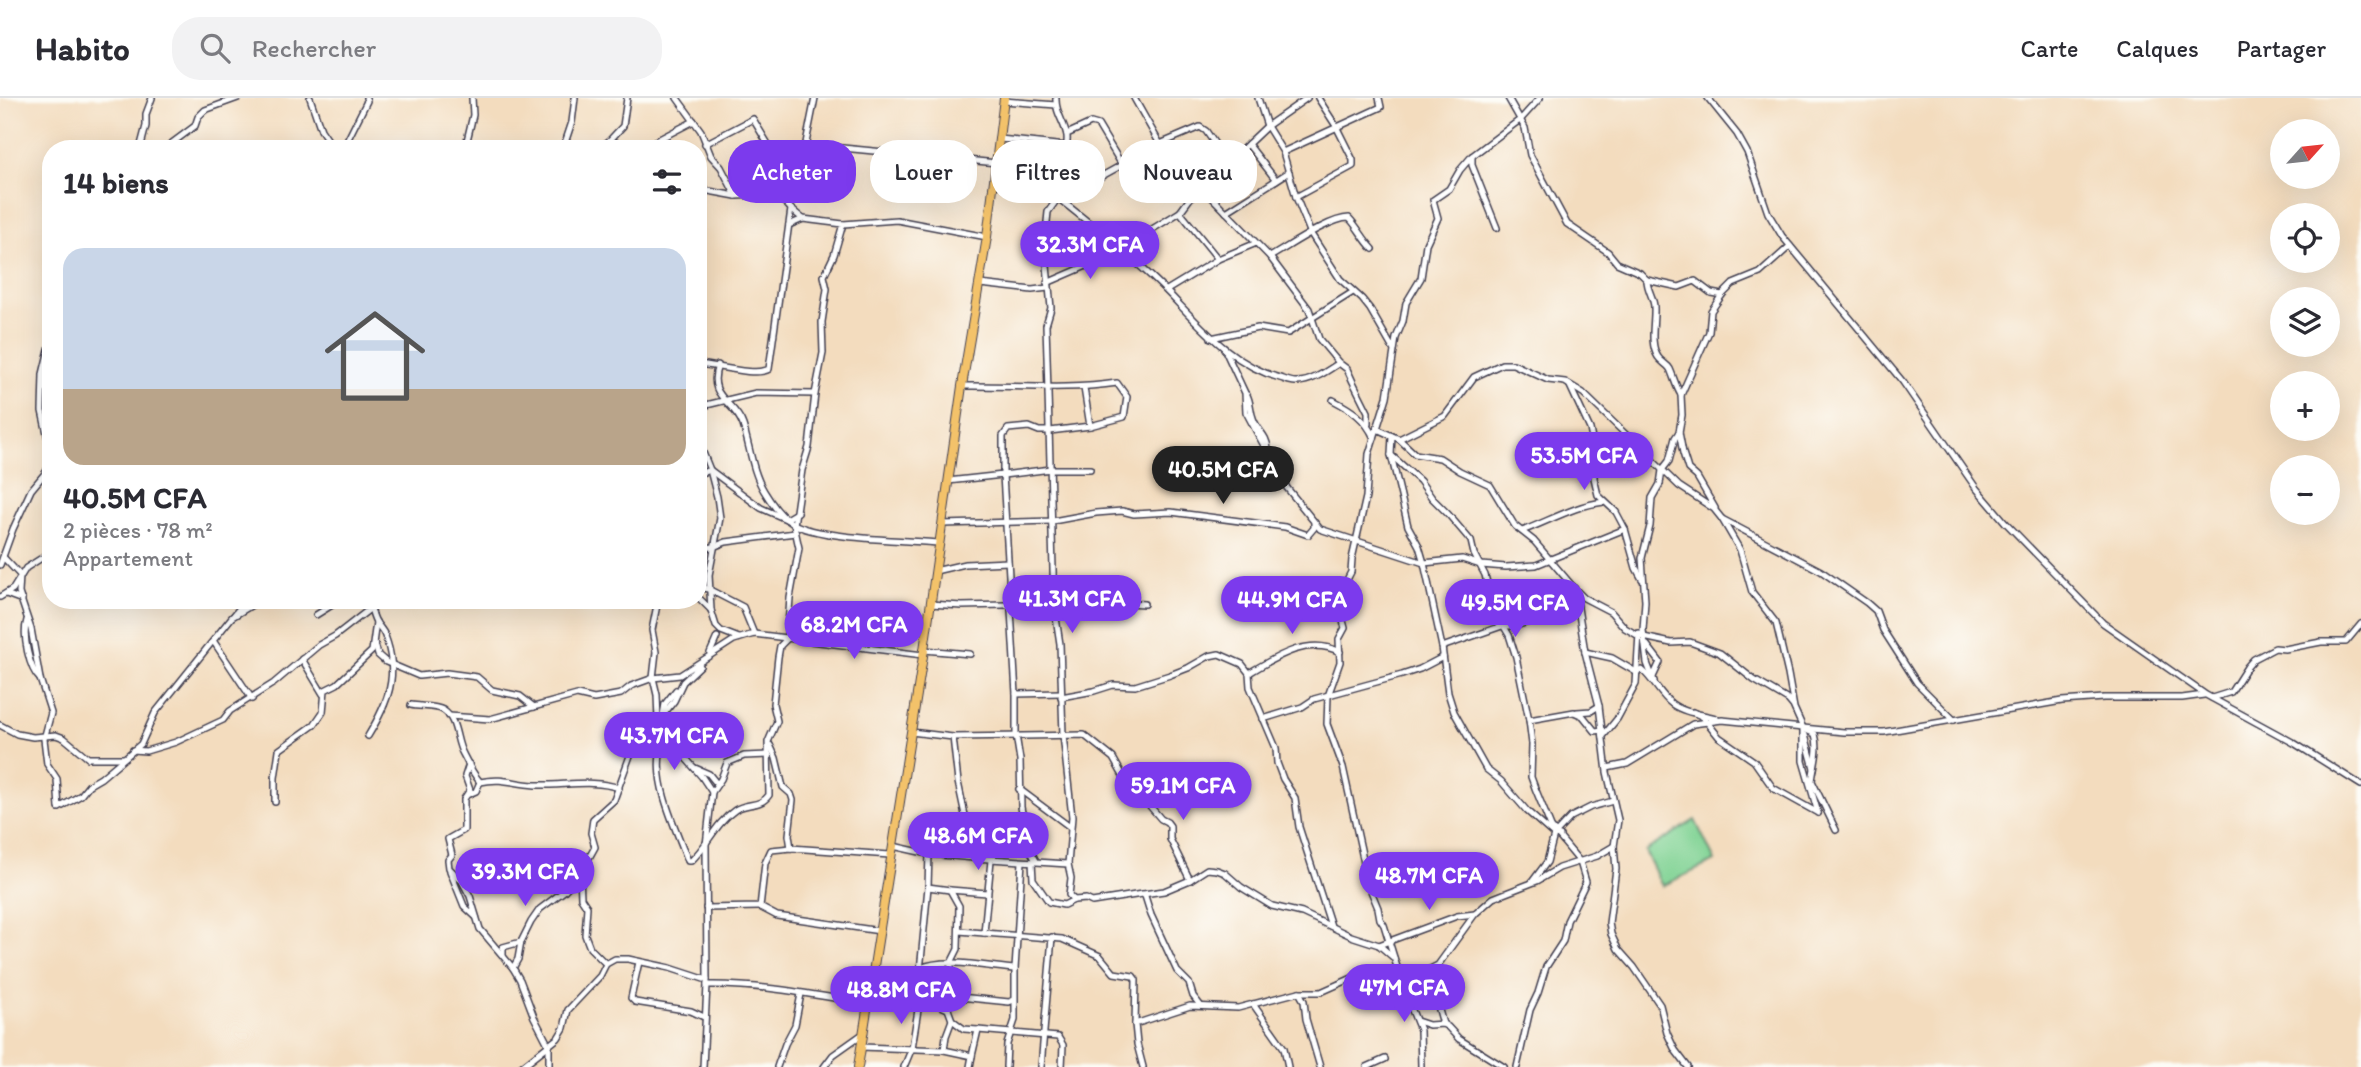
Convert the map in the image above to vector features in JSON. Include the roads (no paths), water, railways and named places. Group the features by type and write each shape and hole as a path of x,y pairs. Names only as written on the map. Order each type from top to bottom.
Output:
{"main road":[{"path":"1000,139 1004,100"},
{"path":"858,1067 992,203"}],"street":[{"path":"142,140 146,114 152,98"},
{"path":"176,140 195,125 205,110 238,98"},
{"path":"310,98 321,130 328,140"},
{"path":"467,140 473,115 472,98"},
{"path":"566,140 575,98"},
{"path":"610,140 623,126 627,98"},
{"path":"677,98 701,131 704,140"},
{"path":"807,140 815,98"},
{"path":"1134,98 1158,140"},
{"path":"1258,98 1267,126 1283,152 1296,197 1311,234 1340,279 1370,309 1394,349"},
{"path":"1252,140 1267,126 1307,98"},
{"path":"1296,197 1353,166 1353,160 1336,126 1318,98"},
{"path":"1283,152 1381,107 1379,98"},
{"path":"1508,98 1525,128 1530,155 1567,224 1608,252 1616,263 1640,273 1647,280 1679,287 1695,281 1711,293 1722,295"},
{"path":"1419,1066 1420,1030 1368,886 1343,767 1327,724 1328,696 1340,662 1339,639 1345,628 1338,599 1351,572 1366,497 1370,454 1387,397 1394,349 1406,303 1422,278 1426,244 1438,218 1433,200 1449,189 1472,156 1521,119 1540,98"},
{"path":"1708,98 1737,134 1747,152 1768,213 1790,246 1903,382 1976,488 2005,522 2103,623 2209,697 2294,743 2361,785"},
{"path":"347,140 367,99"},
{"path":"1004,100 1056,101 1066,140"},
{"path":"707,143 754,119 766,140"},
{"path":"657,140 694,121"},
{"path":"1066,134 1091,123 1098,125 1119,160"},
{"path":"1169,140 1200,127 1212,140"},
{"path":"1000,139 1009,140"},
{"path":"707,148 728,181"},
{"path":"856,149 991,162"},
{"path":"1257,156 1276,180"},
{"path":"1472,156 1472,166 1497,228"},
{"path":"1226,212 1289,173"},
{"path":"707,191 728,195"},
{"path":"787,203 803,219"},
{"path":"1054,203 1048,212 1047,222 1051,308 1046,325 1054,604 1060,644 1063,734 1072,817 1068,864 1071,878 1069,895 1074,900"},
{"path":"1064,203 1102,232 1167,290 1211,338 1262,373 1296,383 1323,373 1339,363"},
{"path":"980,284 1032,289 1048,286 1121,251 1180,212 1187,203"},
{"path":"1217,203 1254,244 1270,257 1309,309 1319,339 1347,369 1368,412 1368,424 1374,438"},
{"path":"707,364 754,373 769,369 792,209"},
{"path":"1180,212 1217,259"},
{"path":"1270,257 1342,218 1349,218 1361,237 1373,249"},
{"path":"789,225 803,219 843,224 897,220 988,237"},
{"path":"656,609 652,630 656,652 653,678 657,695 665,797 672,825 688,861 706,845 712,831 737,809 743,805 764,802 769,795 768,742 777,721 773,704 780,646 787,639 790,598 799,548 794,525 823,353 822,322 827,289 824,276 834,255 843,224"},
{"path":"1167,290 1217,259 1254,244"},
{"path":"1693,712 1719,737 1754,761 1773,788 1818,813 1803,761 1803,729 1794,708 1776,623 1752,592 1740,550 1698,477 1688,469 1679,432 1681,395 1709,332 1711,311 1732,284 1760,273 1790,246"},
{"path":"1647,280 1654,307 1652,315 1658,358 1669,368 1681,395"},
{"path":"1211,338 1258,328 1288,333 1353,292"},
{"path":"1224,348 1245,393 1246,412 1287,488 1320,529 1423,563 1462,559 1481,565 1520,568 1549,560 1625,529"},
{"path":"1399,439 1446,416 1474,377 1503,364 1513,364 1548,380 1557,379 1570,385 1597,405 1679,486 1714,509 1722,519 1793,556 1867,603 1876,611 1882,630 1917,683 1954,720"},
{"path":"718,365 715,375 718,391 723,401 742,422 750,458 763,490 786,519"},
{"path":"962,386 1048,385 1084,388 1117,383 1127,397 1124,417 1090,426 1051,431 1039,431 1029,427 1005,431 1003,436 1016,736 1020,760 1019,789 1028,846 1034,861 1034,879 1049,902 1064,905 1074,900 1086,899 1092,902 1164,891 1207,869 1217,870 1260,898 1378,945 1394,958"},
{"path":"1570,385 1590,429 1598,495 1616,512 1625,529 1636,568 1643,581"},
{"path":"1084,388 1090,426"},
{"path":"707,405 756,393 815,394"},
{"path":"1334,400 1353,410 1368,424"},
{"path":"1377,429 1399,439 1415,454 1440,458 1490,485 1515,526 1534,541 1574,589 1584,598 1611,612 1625,628 1642,637 1671,643 1690,642 1720,653 1754,680 1787,699 1794,708"},
{"path":"1604,733 1617,719 1636,684 1644,617 1642,558 1650,526 1652,498 1660,484 1662,470 1669,461 1679,432"},
{"path":"1392,436 1391,455 1408,526 1419,546 1442,647 1448,694 1454,712 1486,769 1501,781 1527,811 1557,835"},
{"path":"1391,455 1420,481 1471,541 1485,575 1494,610 1509,635 1516,657 1529,720 1532,744 1531,777 1551,827 1580,862 1586,882 1567,921 1563,941 1546,967 1530,1010 1517,1067"},
{"path":"707,464 719,512 708,589 720,649"},
{"path":"948,481 1051,470 1090,469"},
{"path":"710,470 761,508 794,525 830,534 939,543"},
{"path":"0,565 31,490 42,475"},
{"path":"1522,531 1583,506 1604,502"},
{"path":"942,524 1053,520 1122,511 1134,514 1171,512 1284,527 1308,535 1314,523"},
{"path":"786,519 798,512"},
{"path":"707,547 726,542 795,533"},
{"path":"716,537 726,542"},
{"path":"4,558 20,575"},
{"path":"3,595 13,589 26,568 42,558"},
{"path":"934,571 965,564 1008,562"},
{"path":"20,575 19,593 28,618 40,679 51,713 48,735 44,739 47,764 57,779 58,807 81,795 143,740 155,713 239,610"},
{"path":"708,589 743,607 754,634"},
{"path":"1574,589 1585,652 1599,706 1607,768 1618,820 1614,846 1616,869 1609,923 1611,934 1618,948 1660,1005 1667,1033 1675,1050 1688,1067"},
{"path":"3,595 22,599"},
{"path":"930,604 1144,604"},
{"path":"707,606 711,610"},
{"path":"1442,647 1502,626 1515,626 1578,606"},
{"path":"232,617 245,609"},
{"path":"316,615 326,609"},
{"path":"133,750 146,751 176,743 223,720 230,711 252,699 370,609"},
{"path":"368,736 386,704 391,686 391,664 384,631 376,622 371,609"},
{"path":"275,802 279,750 314,725 323,712 324,690 337,684 372,650 376,622"},
{"path":"1585,652 1612,658 1636,672 1642,670 1653,679 1670,702 1680,709 1722,720 1803,729 1884,732 2062,701 2209,697 2231,692 2254,659 2275,648 2285,649 2321,642 2346,642 2361,624"},
{"path":"716,626 721,631 739,638"},
{"path":"449,716 490,719 578,695 594,699 621,694 631,686 653,678 680,675 739,638 754,634 833,645 970,654"},
{"path":"712,792 670,740 663,715 664,704 708,656 717,637"},
{"path":"1642,637 1660,663 1653,679"},
{"path":"214,642 252,699"},
{"path":"374,643 378,655 419,676 447,673 477,677 492,690 520,696 534,707"},
{"path":"1647,645 1647,663 1653,679"},
{"path":"1249,673 1281,653 1294,649 1325,647 1340,652"},
{"path":"1016,694 1061,695 1094,691 1113,685 1135,685 1179,672 1209,656 1219,654 1242,664 1249,673 1250,687 1276,748 1277,764 1295,798 1299,827 1331,926"},
{"path":"1263,719 1302,707 1314,699 1420,669 1443,657"},
{"path":"302,659 324,694"},
{"path":"411,705 435,707 449,716 456,727 462,753 480,782"},
{"path":"1529,720 1591,711 1599,706"},
{"path":"1574,712 1583,716 1595,731 1604,733"},
{"path":"513,968 518,960 521,942 540,909 564,891 580,874 595,847 591,832 593,819 614,800 638,740 663,715"},
{"path":"1607,768 1627,764 1693,724 1722,720"},
{"path":"0,726 16,734 64,738 88,758 123,758"},
{"path":"660,754 667,729"},
{"path":"1803,729 1815,734 1818,743 1812,781 1836,830"},
{"path":"911,732 953,737 1084,735 1113,758 1135,797 1149,805 1170,827 1170,839 1190,880"},
{"path":"953,737 958,782 974,858"},
{"path":"768,742 776,758 783,788 791,794 793,800 789,835 791,849"},
{"path":"703,1067 707,982 706,845 712,792 727,762 769,755"},
{"path":"469,764 465,776 469,794"},
{"path":"692,766 709,774 717,784"},
{"path":"480,782 498,779 531,785 579,785 592,782 620,788"},
{"path":"477,917 464,906 449,868 448,860 452,855 448,839 464,830 464,799 476,791 480,782"},
{"path":"1019,789 1070,827"},
{"path":"1532,882 1546,862 1557,835 1571,817 1613,801"},
{"path":"1404,988 1409,980 1438,965 1475,914 1493,898 1559,868 1597,856 1614,846"},
{"path":"760,907 766,857 771,850 891,850 1068,864"},
{"path":"905,1067 912,1048 920,997 918,992 929,854"},
{"path":"984,933 991,860"},
{"path":"1006,1067 1007,1044 1015,1020 1014,969 1022,862"},
{"path":"449,868 462,881 470,896 485,937 513,968 548,1046 549,1067"},
{"path":"580,874 582,898 587,907 585,936 590,948 606,964"},
{"path":"928,887 987,893"},
{"path":"950,890 959,906 958,949 951,963 948,1009 952,1020 964,1029 1058,1037 1063,1045 1062,1067"},
{"path":"1142,894 1177,971 1189,983 1199,1005"},
{"path":"706,908 760,907 777,916 880,931"},
{"path":"1378,945 1457,916 1475,914"},
{"path":"959,931 1067,940 1100,956 1114,973 1133,976 1136,980 1135,1024 1143,1066 1152,1067"},
{"path":"1041,1067 1052,937"},
{"path":"503,956 503,947 521,942"},
{"path":"521,1067 558,1038 564,1028 568,1010 600,976 606,964 615,959 670,968 707,982 740,984 867,1004"},
{"path":"639,962 631,998 635,1002 691,1011 705,1017"},
{"path":"920,968 928,964 951,963 1014,969"},
{"path":"1135,1024 1189,1006 1238,1008 1299,992 1321,992 1359,975 1381,971 1401,976"},
{"path":"1428,971 1443,1024"},
{"path":"1299,992 1304,1001 1306,1019 1320,1067"},
{"path":"777,1067 785,1044 796,1025 802,994"},
{"path":"950,996 1014,1000"},
{"path":"920,997 948,1009"},
{"path":"1253,1004 1284,1048 1288,1067"},
{"path":"944,1050 952,1020"},
{"path":"1417,1021 1429,1025 1443,1024 1459,1039 1504,1067"},
{"path":"970,1067 978,1030"},
{"path":"824,1067 833,1055 864,1032"},
{"path":"861,1047 944,1050 972,1056"},
{"path":"1367,1067 1385,1059"}]}
